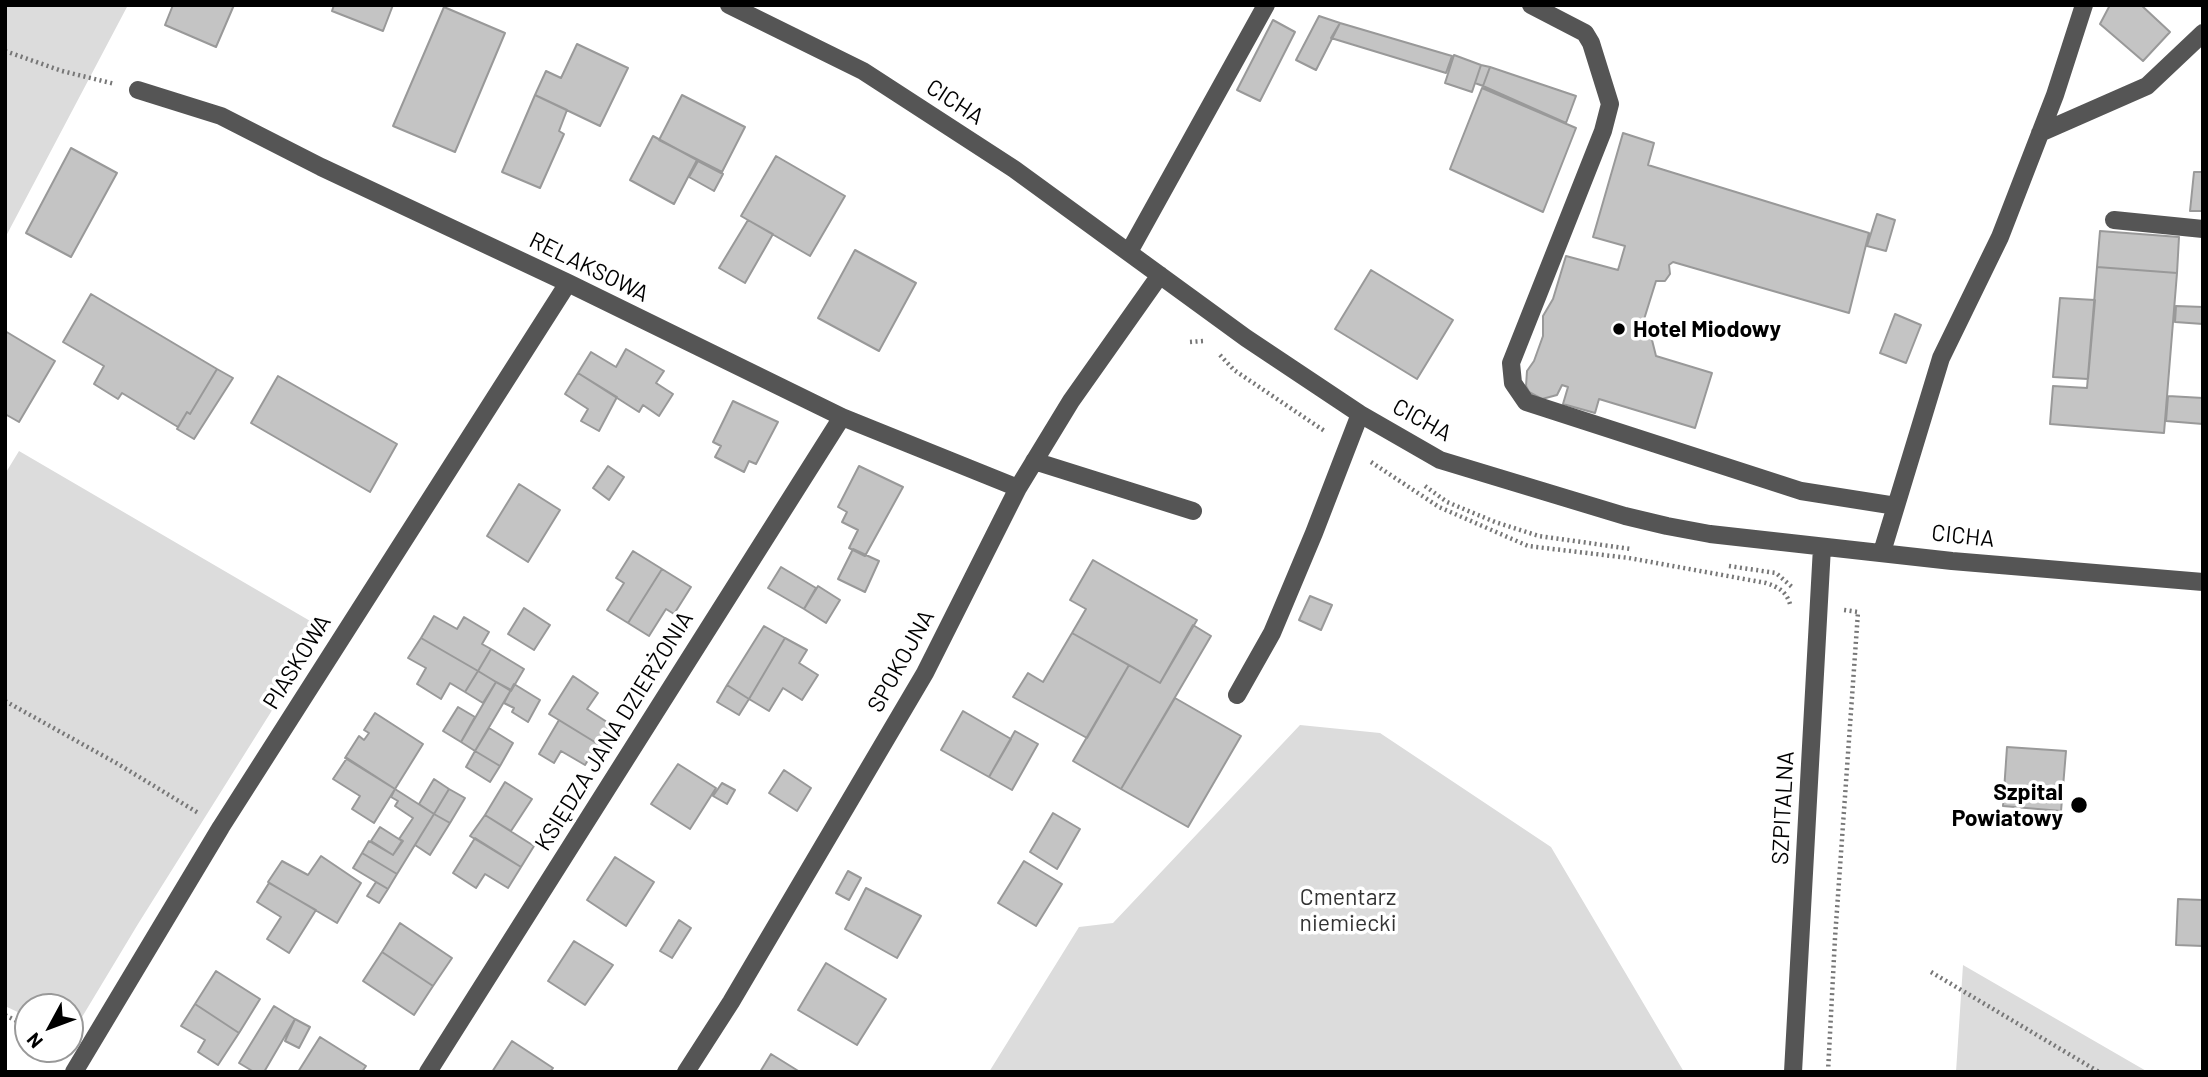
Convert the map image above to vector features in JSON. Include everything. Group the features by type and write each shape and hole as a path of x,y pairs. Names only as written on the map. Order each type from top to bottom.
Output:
{"street":[{"name":"CICHA","path":"729,5 863,71 1014,169 1246,338 1360,414 1440,460 1625,516 1710,534 1952,561 2203,582"},
{"path":"1129,252 1266,5"},
{"path":"1531,5 1585,33 1591,43 1610,104 1604,131 1511,363 1513,383 1519,393 1526,402 1801,491 1896,506"},
{"path":"1882,552 1941,358 2000,237 2040,133 2084,5"},
{"path":"2040,133 2147,86 2203,33"},
{"name":"RELAKSOWA","path":"138,90 222,116 321,167 842,416 1018,488"},
{"path":"2114,220 2203,229"},
{"name":"SPOKOJNA","path":"686,1072 731,1002 925,673 1034,461 1071,401 1160,275"},
{"name":"PIASKOWA","path":"74,1072 221,827 568,284"},
{"path":"1237,695 1272,633 1360,414"},
{"name":"KSIĘDZA JANA DZIERŻONIA","path":"428,1072 842,416"},
{"path":"1034,461 1193,511"},
{"name":"SZPITALNA","path":"1793,1072 1822,547"}],"path":[{"path":"5,51 62,71 138,90"},
{"path":"1190,342 1206,341 1197,333"},
{"path":"1215,351 1234,370 1329,434"},
{"path":"1363,457 1439,507 1528,546 1629,558 1766,583 1778,587 1787,596 1792,613"},
{"path":"1414,478 1447,502 1495,522 1539,536 1642,551"},
{"path":"1728,566 1776,573 1786,580 1800,598 1802,607 1858,611 1828,1072"},
{"path":"5,701 118,764 221,827"},
{"path":"1931,972 2099,1072"}],"green space":[{"path":"5,5 128,5 5,238"},
{"path":"19,451 317,625 276,704 84,1014 84,993 14,993 14,1010 5,1006 5,474"},
{"name":"Cmentarz niemiecki","path":"1300,725 1380,733 1551,847 1684,1072 989,1072 1079,927 1113,923"},
{"path":"1963,965 2148,1072 1956,1072"}],"building":[{"path":"173,5 234,5 216,47 165,25"},
{"path":"334,5 393,5 383,31 332,11"},
{"path":"2110,5 2141,5 2170,32 2143,61 2100,24"},
{"path":"444,7 505,33 455,152 393,126"},
{"path":"1319,16 1340,23 1316,70 1296,60"},
{"path":"1273,20 1295,32 1260,101 1237,90"},
{"path":"1340,23 1452,56 1446,73 1331,38"},
{"path":"577,44 628,68 600,126 535,95 546,71 561,78"},
{"path":"1454,55 1481,65 1472,92 1445,83"},
{"path":"1481,65 1490,67 1483,86 1475,83"},
{"path":"1490,67 1576,96 1566,123 1483,86"},
{"path":"1482,88 1576,128 1543,212 1450,169"},
{"path":"535,95 567,110 559,131 564,134 540,188 502,172"},
{"path":"682,95 745,127 722,172 659,140"},
{"path":"1623,133 1654,143 1648,165 1869,233 1849,313 1673,262 1669,265 1670,274 1665,281 1656,281 1641,329 1652,340 1656,356 1712,373 1695,428 1599,399 1595,413 1563,404 1568,387 1562,385 1557,395 1542,399 1529,392 1526,386 1527,371 1534,361 1543,336 1543,316 1553,299 1566,256 1618,270 1625,246 1593,237"},
{"path":"653,136 697,160 674,204 630,180"},
{"path":"71,148 117,173 71,257 26,233"},
{"path":"776,156 845,196 810,256 741,216"},
{"path":"698,161 723,174 714,191 689,177"},
{"path":"2194,172 2203,172 2203,211 2190,211"},
{"path":"1877,214 1895,220 1886,251 1867,246"},
{"path":"748,220 773,234 745,283 719,268"},
{"path":"2100,231 2179,237 2177,273 2097,267"},
{"path":"855,250 916,283 879,351 818,318"},
{"path":"2097,267 2177,273 2164,433 2050,424 2053,386 2087,388"},
{"path":"1371,270 1453,320 1417,379 1335,329"},
{"path":"91,294 217,369 190,414 187,412 178,427 122,393 118,399 94,384 104,366 63,342"},
{"path":"2060,298 2095,300 2088,379 2053,377"},
{"path":"2176,306 2203,307 2203,324 2175,322"},
{"path":"1895,314 1921,325 1906,363 1880,353"},
{"path":"5,331 55,361 19,422 5,414"},
{"path":"626,349 664,371 656,383 673,394 659,416 643,405 639,412 578,373 591,352 616,367"},
{"path":"217,369 233,378 194,439 177,429 187,412 190,414"},
{"path":"578,373 617,397 599,431 581,421 588,409 565,394"},
{"path":"278,376 397,444 370,492 251,423"},
{"path":"2168,396 2203,398 2203,424 2166,421"},
{"path":"733,401 778,422 756,464 749,461 744,472 715,457 721,446 713,442"},
{"path":"608,466 624,477 609,500 593,488"},
{"path":"859,466 903,487 865,556 849,548 858,530 842,522 847,512 838,507"},
{"path":"519,484 560,510 528,562 487,536"},
{"path":"853,549 879,561 865,592 838,579"},
{"path":"633,551 662,569 628,623 607,610 624,583 616,578"},
{"path":"1093,560 1197,620 1160,683 1072,633 1086,609 1070,600"},
{"path":"781,567 816,588 804,609 768,588"},
{"path":"662,569 691,587 674,614 666,609 649,636 628,623"},
{"path":"818,586 840,600 826,623 804,609"},
{"path":"1310,596 1332,605 1321,630 1299,620"},
{"path":"524,608 550,625 534,650 508,634"},
{"path":"434,616 457,629 464,617 489,632 482,644 491,649 478,671 421,638"},
{"path":"1193,625 1211,636 1121,789 1073,761 1129,665 1160,683"},
{"path":"764,626 785,638 749,699 727,685"},
{"path":"1072,633 1129,665 1087,738 1013,697 1028,673 1043,682"},
{"path":"421,638 478,671 465,692 450,683 441,699 417,684 426,668 408,658"},
{"path":"785,638 807,650 799,663 818,675 802,700 783,688 769,711 749,699"},
{"path":"491,649 524,669 511,691 478,671"},
{"path":"478,671 496,682 483,703 465,692"},
{"path":"573,676 598,693 587,709 610,724 598,744 549,714"},
{"path":"496,682 511,690 475,751 461,742"},
{"path":"514,684 540,700 528,722 512,712 514,708 504,703"},
{"path":"727,685 749,699 739,715 717,702"},
{"path":"1175,698 1241,736 1188,827 1121,789"},
{"path":"458,707 475,717 461,742 443,731"},
{"path":"963,711 1011,739 989,777 941,750"},
{"path":"375,713 423,744 395,789 345,758 359,736 364,740 369,733 364,730"},
{"path":"559,720 598,744 585,765 561,751 554,763 539,754"},
{"path":"489,728 513,743 500,766 475,751"},
{"path":"1015,731 1038,744 1012,790 989,777"},
{"path":"2007,747 2066,751 2061,811 2003,806"},
{"path":"475,751 500,766 490,782 466,767"},
{"path":"347,758 395,789 374,823 352,809 360,796 333,779"},
{"path":"678,764 716,788 690,829 651,804"},
{"path":"784,770 811,788 797,811 769,793"},
{"path":"434,779 449,789 434,814 419,804"},
{"path":"505,782 532,799 511,831 485,815"},
{"path":"722,783 735,790 727,804 713,796"},
{"path":"395,789 434,814 397,874 362,853 369,841 393,855 403,841 399,839 413,818 395,806 398,801 391,797"},
{"path":"449,789 465,798 450,823 434,814"},
{"path":"1053,813 1080,829 1057,869 1030,852"},
{"path":"434,814 450,823 430,855 415,845"},
{"path":"485,815 534,846 521,867 470,836"},
{"path":"380,827 402,841 393,855 371,841"},
{"path":"475,838 521,867 508,888 485,874 476,888 453,873"},
{"path":"362,853 397,874 388,889 353,868"},
{"path":"321,856 361,883 337,923 268,882 282,861 308,875"},
{"path":"615,857 654,882 626,926 587,900"},
{"path":"1024,861 1062,884 1036,926 998,903"},
{"path":"848,871 861,878 849,900 836,893"},
{"path":"376,882 388,889 379,903 367,896"},
{"path":"269,883 316,910 289,953 267,939 281,917 257,902"},
{"path":"866,888 921,916 897,958 845,929"},
{"path":"2178,899 2203,900 2203,946 2176,945"},
{"path":"679,920 691,928 672,958 660,951"},
{"path":"400,923 452,958 433,986 382,952"},
{"path":"574,941 613,965 585,1005 548,981"},
{"path":"382,952 433,986 414,1015 363,981"},
{"path":"826,963 886,999 857,1045 798,1010"},
{"path":"216,971 260,999 239,1033 195,1004"},
{"path":"195,1004 239,1033 218,1065 198,1052 205,1040 181,1026"},
{"path":"274,1006 295,1019 264,1072 254,1072 239,1063"},
{"path":"295,1019 310,1027 299,1048 285,1041"},
{"path":"320,1037 366,1066 362,1072 298,1072"},
{"path":"512,1041 553,1068 550,1072 492,1072"},
{"path":"771,1054 800,1072 760,1072"}],"place":[{"name":"Hotel Miodowy","path":"1619,329"},
{"name":"Szpital Powiatowy","path":"2079,805"}]}
